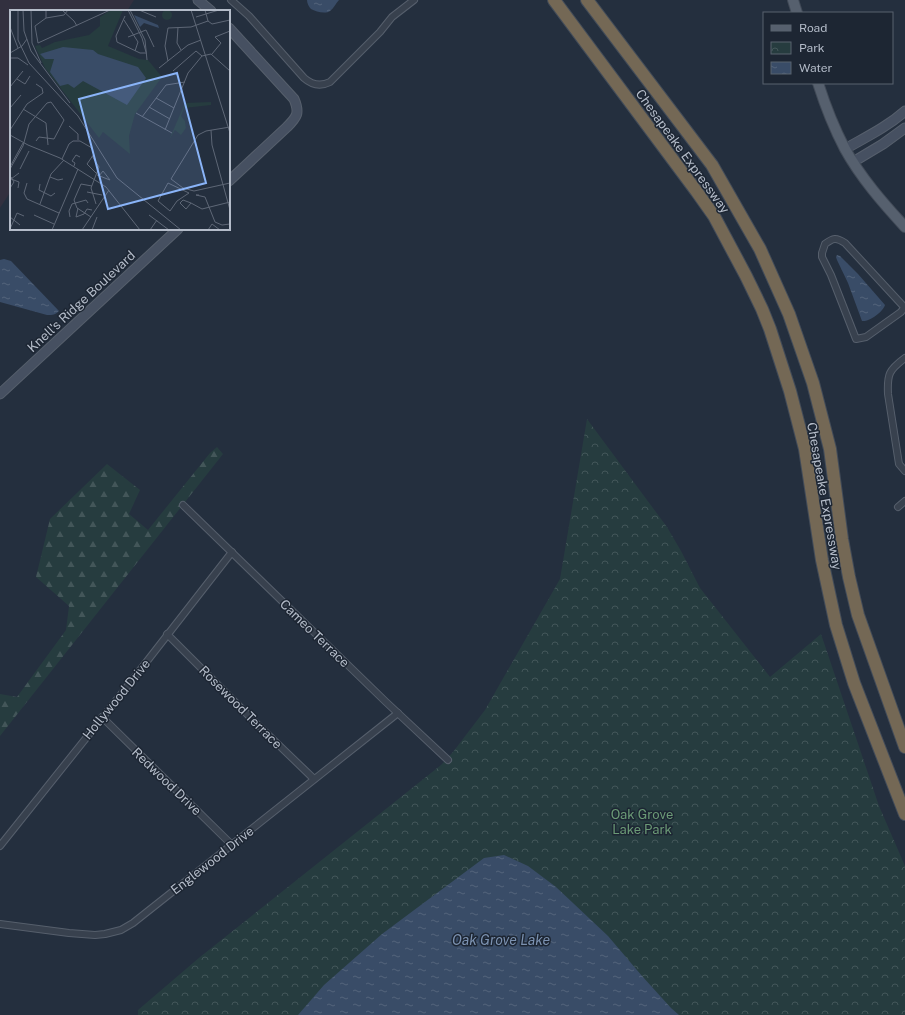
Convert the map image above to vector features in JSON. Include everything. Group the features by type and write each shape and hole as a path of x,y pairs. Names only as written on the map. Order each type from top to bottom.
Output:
{"highway":[{"name":"Chesapeake Expressway","path":"554,0 714,216 762,309 790,391 805,449 822,560 836,624 854,683 905,814"},
{"name":"Chesapeake Expressway","path":"587,0 712,165 760,249 789,314 813,383 830,449 842,539 858,615 905,747"}],"main road":[{"path":"793,0 797,12"},
{"path":"818,84 845,149 874,192 905,227"}],"street":[{"path":"198,0 210,10"},
{"path":"231,0 249,16 304,78 310,83 325,85 330,82 380,32 392,17 414,0"},
{"path":"230,29 294,99 298,110 290,124 230,180"},
{"path":"845,149 875,133 905,112"},
{"path":"853,162 883,144 905,128"},
{"name":"Knell's Ridge Boulevard","path":"1,393 177,230"},
{"path":"834,238 840,239 845,243 905,308 866,337 856,339 831,275 822,257 825,244 834,238"},
{"path":"905,358 894,367 888,379 887,385 899,464 905,471"},
{"path":"898,507 905,501"},
{"name":"Cameo Terrace","path":"183,505 448,760"},
{"name":"Hollywood Drive","path":"0,846 232,552"},
{"name":"Rosewood Terrace","path":"167,634 314,779"},
{"name":"Englewood Drive","path":"0,924 87,935 105,934 121,930 133,923 398,713"},
{"name":"Redwood Drive","path":"102,717 232,845"}],"shaded area":[{"path":"0,0 134,0 128,10 10,10 10,193 0,208"}],"green space":[{"name":"Oak Grove Lake Park","path":"587,419 667,527 700,588 770,677 821,634 879,806 905,866 905,1015 138,1015 138,1010 200,957 441,765 453,752 485,710 560,579"},
{"path":"217,447 223,454 0,736 0,694 17,697 66,630 69,606 36,577 50,519 107,464 140,490 129,514 148,530 210,453"}],"water":[{"path":"307,0 339,0 330,11 318,12 311,9"},
{"path":"837,255 840,256 858,274 885,305 882,311 872,318 862,321 848,283 837,260"},
{"path":"4,259 11,261 59,311 54,314 47,315 0,302 0,260"},
{"name":"Oak Grove Lake","path":"504,855 528,866 556,887 608,936 642,976 679,1015 298,1015 324,985 382,934 484,858"}]}
